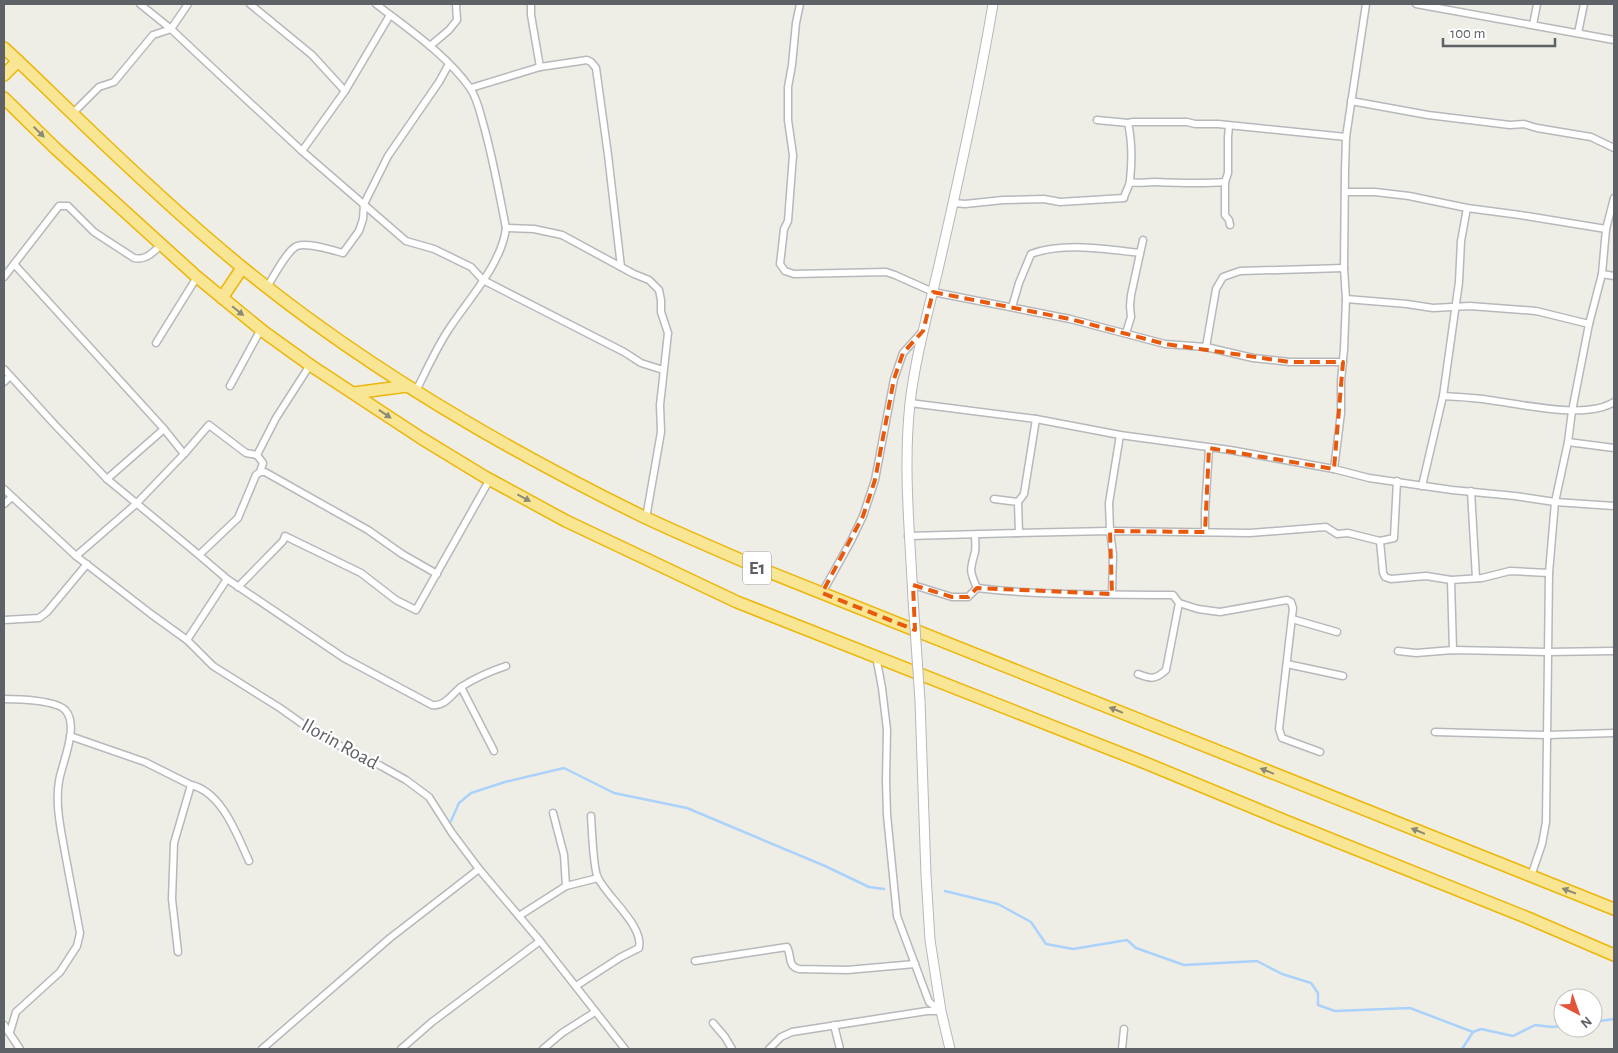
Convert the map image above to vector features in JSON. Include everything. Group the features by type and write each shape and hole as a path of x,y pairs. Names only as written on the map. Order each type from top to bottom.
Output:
{"highway":[{"name":"E1","path":"4,48 159,196 266,287 314,323 412,388 488,436 549,469 646,518 759,568 1614,909"},
{"path":"4,75 18,61"},
{"name":"E1","path":"4,98 56,149 197,278 261,329 310,365 421,438 566,521 737,602 1143,762 1314,833 1528,918 1614,955"},
{"path":"222,298 242,268"},
{"path":"354,393 412,388"}],"main road":[{"path":"950,1049 941,1011 930,940 920,700 908,536 908,450 910,403 923,332 954,203 993,4"}],"street":[{"path":"140,4 171,29 302,151 406,241 434,249 471,267 483,280 624,352 641,364 664,370"},
{"path":"72,114 99,87 114,82 154,34 171,29 188,4"},
{"path":"250,4 312,55 345,91"},
{"path":"376,4 430,46 470,88 479,107 493,156 506,228 505,237 498,253 483,280 446,333 412,388"},
{"path":"430,46 449,30 457,20 456,4"},
{"path":"531,4 531,15 540,67"},
{"path":"800,4 788,87 788,120 793,155 788,221 784,229 780,264 785,271 794,274 886,272 933,292 1070,319 1165,344 1206,347 1253,358 1290,362 1343,362"},
{"path":"1334,469 1341,413 1346,299 1344,268 1346,137 1366,4"},
{"path":"1416,4 1614,40"},
{"path":"1533,25 1537,4"},
{"path":"1578,33 1584,4"},
{"path":"302,151 345,91 390,15"},
{"path":"470,88 540,67 587,60 591,62 596,68 621,267"},
{"path":"266,287 289,253 297,246 310,246 343,252 359,231 363,219 364,204 388,156 439,82 449,64"},
{"path":"1351,101 1428,115 1510,125 1524,124 1591,137 1614,148"},
{"path":"1097,120 1128,124 1134,122 1187,122 1346,137"},
{"path":"954,203 965,204 1003,200 1060,202 1124,198 1130,182 1131,146 1128,124"},
{"path":"1229,126 1225,215 1230,224"},
{"path":"1130,182 1136,184 1147,182 1203,184 1225,182"},
{"path":"1346,192 1375,192 1400,195 1468,208 1606,229"},
{"path":"1531,876 1542,844 1546,822 1549,573 1555,502 1568,442 1589,324 1602,274 1606,229 1614,198"},
{"path":"4,277 59,206 68,206 94,232 134,258 140,260 147,257 161,245"},
{"path":"1422,486 1443,396 1459,282 1461,241 1468,208"},
{"path":"506,228 534,229 562,234 648,280 659,290 661,312 668,333 660,405 661,432 646,518"},
{"path":"1126,333 1131,317 1131,295 1143,240"},
{"path":"1012,308 1019,283 1031,254 1040,250 1056,248 1111,249 1140,253"},
{"path":"14,264 164,429 184,454"},
{"path":"1206,347 1216,289 1223,277 1240,271 1344,268"},
{"path":"1602,274 1614,276"},
{"path":"156,343 197,278"},
{"path":"1346,299 1433,308 1470,306 1536,310 1589,324"},
{"path":"230,386 261,329"},
{"path":"822,593 851,541 866,507 875,480 894,379 903,353 923,332"},
{"path":"257,455 276,418 310,365"},
{"path":"4,369 107,479 136,504 227,579 344,658 432,705 438,706 461,687 506,666"},
{"path":"4,382 10,376"},
{"path":"1443,396 1488,399 1528,407 1572,411 1608,406 1614,402"},
{"path":"910,403 1036,419 1120,435 1334,469 1369,478 1422,486 1555,502 1614,506"},
{"path":"1016,533 1019,533 1018,502 1024,494 1036,419"},
{"path":"76,556 136,504 209,425 246,452 257,455 263,463 238,518 200,555"},
{"path":"107,479 164,429"},
{"path":"1112,594 1113,554 1109,503 1120,435"},
{"path":"1568,442 1614,448"},
{"path":"1205,532 1209,448"},
{"path":"260,472 265,472 368,530 402,554 436,574"},
{"path":"238,587 283,541 285,536 361,573 396,600 416,610 490,479"},
{"path":"908,536 1110,532 1250,533 1326,527 1338,534 1348,533 1380,541 1394,538 1397,481"},
{"name":"Ilorin Road","path":"4,489 76,556 187,640 213,666 311,730 381,766 422,791 433,803 452,833 479,869 540,941 625,1049"},
{"path":"1471,491 1476,578"},
{"path":"4,504 12,497"},
{"path":"994,499 1018,502"},
{"path":"975,535 975,551 971,562 971,576 977,588"},
{"path":"1380,541 1383,573 1385,577 1391,579 1426,576 1451,580 1482,578 1510,571 1549,573"},
{"path":"4,620 39,618 47,612 87,564"},
{"path":"187,640 227,579"},
{"path":"1451,580 1452,650"},
{"path":"913,585 952,597 968,597 977,588"},
{"path":"977,588 1008,592 1055,594 1173,595 1179,604 1220,612 1287,600 1292,602 1292,619 1279,729 1282,738 1320,752"},
{"path":"1138,674 1150,678 1158,677 1166,670 1179,604"},
{"path":"1292,619 1337,632"},
{"path":"1398,651 1416,653 1452,650 1614,651"},
{"path":"876,656 888,730 887,815 898,916 929,1002 941,1011"},
{"path":"1287,664 1344,676"},
{"path":"461,687 494,751"},
{"path":"4,699 26,699 63,707 69,715 71,723 70,736 58,793 60,822 80,932 77,946 60,972 16,1012 10,1032"},
{"path":"1435,732 1547,736 1614,733"},
{"path":"70,736 145,762 191,785 198,786 215,800 226,814 249,861"},
{"path":"178,952 172,899 174,844 191,785"},
{"path":"553,813 564,854 566,886"},
{"path":"576,986 621,957 639,948 640,942 637,930 598,878 591,816"},
{"path":"262,1049 396,934 479,869"},
{"path":"519,916 566,886 598,878"},
{"path":"400,1049 432,1022 540,941"},
{"path":"695,961 787,947 790,953 790,964 793,968 799,969 846,970 915,964"},
{"path":"769,1049 781,1037 792,1032 927,1011 941,1011"},
{"path":"543,1049 562,1033 595,1012"},
{"path":"713,1023 732,1049"},
{"path":"4,1025 20,1049"},
{"path":"834,1025 840,1049"},
{"path":"1122,1049 1124,1028"}],"highlighted area":[{"path":"933,292 1070,319 1165,344 1290,362 1343,362 1334,469 1209,448 1205,532 1110,531 1112,594 977,588 968,597 952,597 913,585 915,630 822,593 863,516 875,480 894,379 903,353 923,331"}],"waterway":[{"path":"451,821 459,803 471,793 505,782 564,768 614,793 687,808 825,866 869,887 884,889"},
{"path":"945,891 998,904 1031,922 1046,944 1073,949 1127,940 1136,948 1184,965 1257,961 1282,974 1311,983 1318,993 1318,1005 1335,1011 1410,1008 1473,1032"},
{"path":"1603,1021 1614,1019"},
{"path":"1462,1049 1473,1032 1481,1029 1513,1036 1535,1025 1553,1027"}]}
